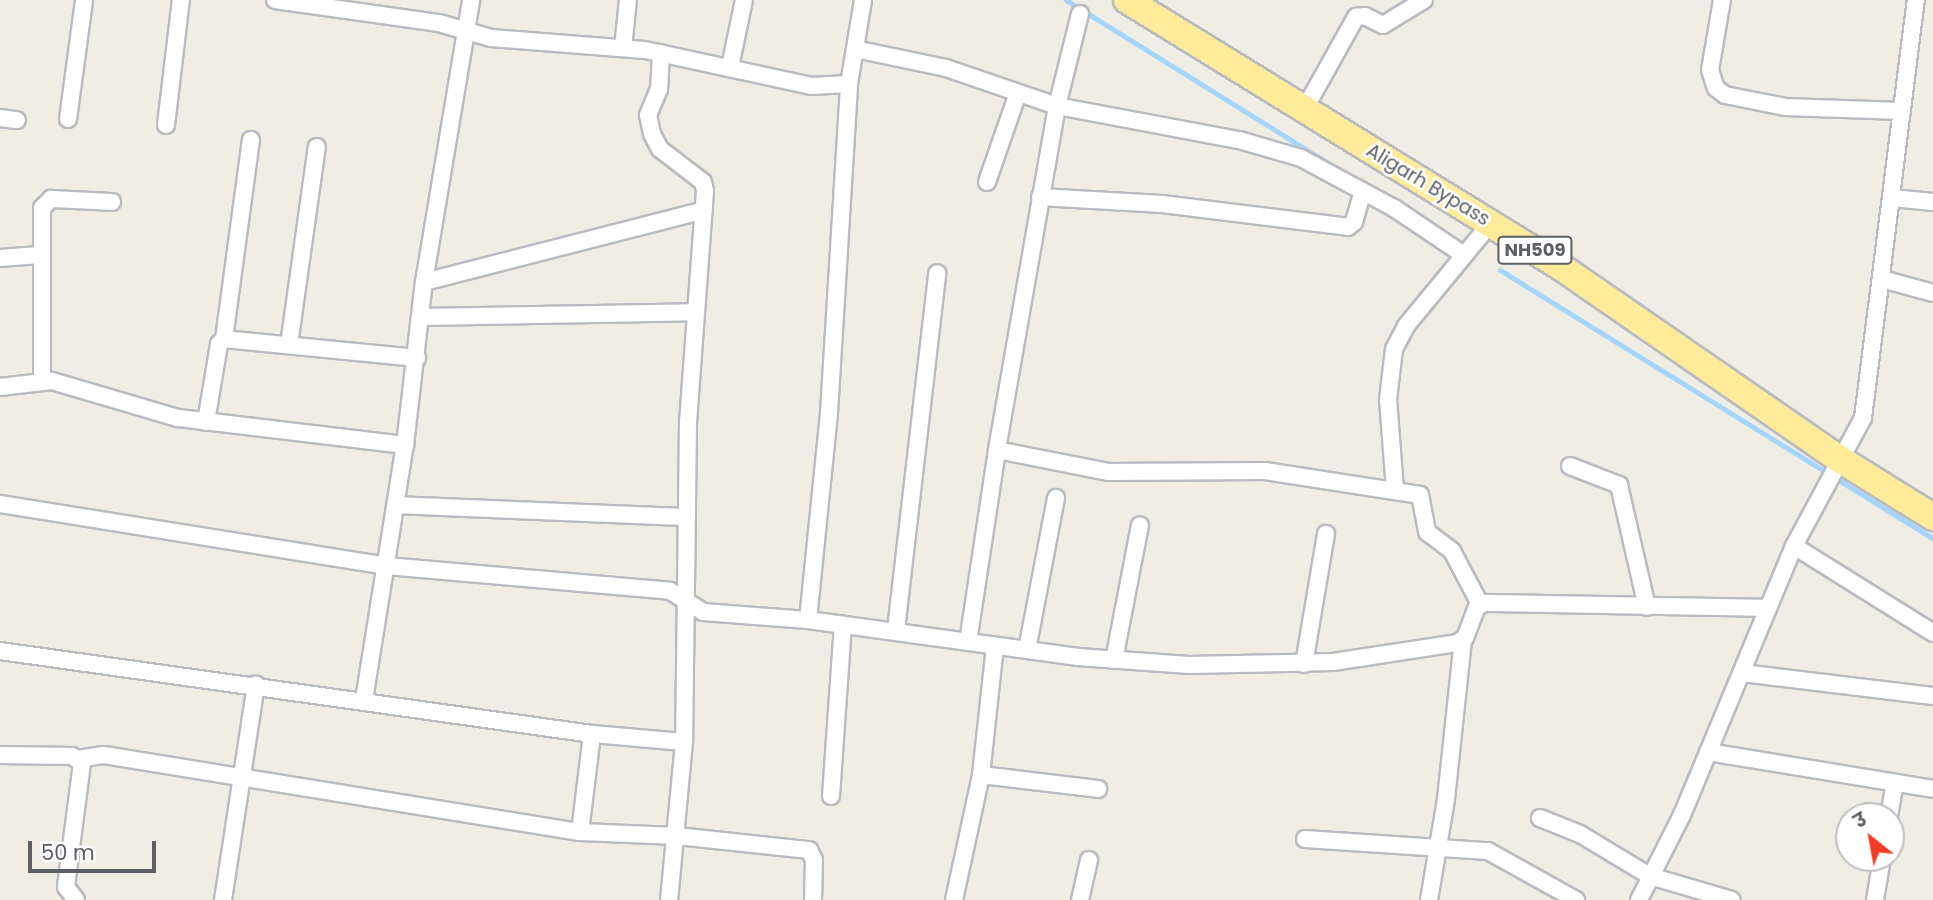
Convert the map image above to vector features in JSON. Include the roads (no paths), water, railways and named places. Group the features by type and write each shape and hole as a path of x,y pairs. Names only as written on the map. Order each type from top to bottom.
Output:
{"highway":[{"name":"Aligarh Bypass","path":"1127,0 1491,223 1839,465 1933,517"}],"street":[{"path":"68,119 83,0"},
{"path":"166,125 181,0"},
{"path":"275,0 333,4 439,23 491,38 661,53 811,86 849,84"},
{"path":"364,701 405,445 424,282 471,0"},
{"path":"623,48 628,0"},
{"path":"730,67 744,0"},
{"path":"808,620 829,413 849,84 863,0"},
{"path":"1304,110 1359,8 1382,25 1424,0"},
{"path":"1722,0 1710,70 1716,88 1725,95 1785,107 1902,111"},
{"path":"1639,900 1709,752 1766,608 1794,546 1863,418 1916,0"},
{"path":"968,642 1040,197 1057,106 1080,14"},
{"path":"855,49 946,68 1057,106 1239,139 1301,158 1363,191 1464,255"},
{"path":"661,53 659,89 648,115 652,134 660,149 703,181 704,210 696,312 687,517 684,742 669,900"},
{"path":"987,182 1018,93"},
{"path":"0,118 17,120"},
{"path":"206,422 219,344 224,339 251,140"},
{"path":"289,345 317,147"},
{"path":"1040,197 1162,204 1348,228 1354,222 1363,191"},
{"path":"1892,198 1933,202"},
{"path":"42,380 40,255 46,201 112,202"},
{"path":"424,282 704,210"},
{"path":"1395,490 1388,400 1394,349 1406,326 1491,223"},
{"path":"0,258 40,255"},
{"path":"896,630 937,273"},
{"path":"1881,279 1933,293"},
{"path":"421,317 696,312"},
{"path":"224,339 417,358"},
{"path":"0,387 42,380 206,422 405,445"},
{"path":"997,450 1108,472 1265,471 1395,490 1423,497 1427,532 1452,551 1480,604"},
{"path":"1570,466 1619,485 1647,607"},
{"path":"1027,650 1056,498"},
{"path":"0,504 387,566 670,591 703,612 896,630 995,646 1114,660 1203,666 1304,664 1463,640"},
{"path":"396,505 687,517"},
{"path":"1114,660 1140,525"},
{"path":"1304,664 1326,534"},
{"path":"1794,546 1933,633"},
{"path":"1480,604 1766,608"},
{"path":"1429,900 1463,640 1480,604"},
{"path":"831,796 844,624"},
{"path":"954,900 981,775 995,646"},
{"path":"0,651 256,684 592,734 684,742"},
{"path":"1742,673 1933,696"},
{"path":"223,900 256,684"},
{"path":"580,832 592,734"},
{"path":"1709,752 1933,789"},
{"path":"0,755 78,759 104,755 580,832 677,836 808,850 814,860 813,900"},
{"path":"76,900 66,887 83,771 78,759"},
{"path":"981,775 1098,789"},
{"path":"1892,802 1895,783"},
{"path":"1540,818 1580,834 1650,876 1712,898 1732,900"},
{"path":"1305,839 1496,854 1576,900"},
{"path":"1080,900 1089,860"},
{"path":"1875,900 1880,872"}],"waterway":[{"path":"1066,0 1339,170"},
{"path":"1500,270 1932,538"}]}
